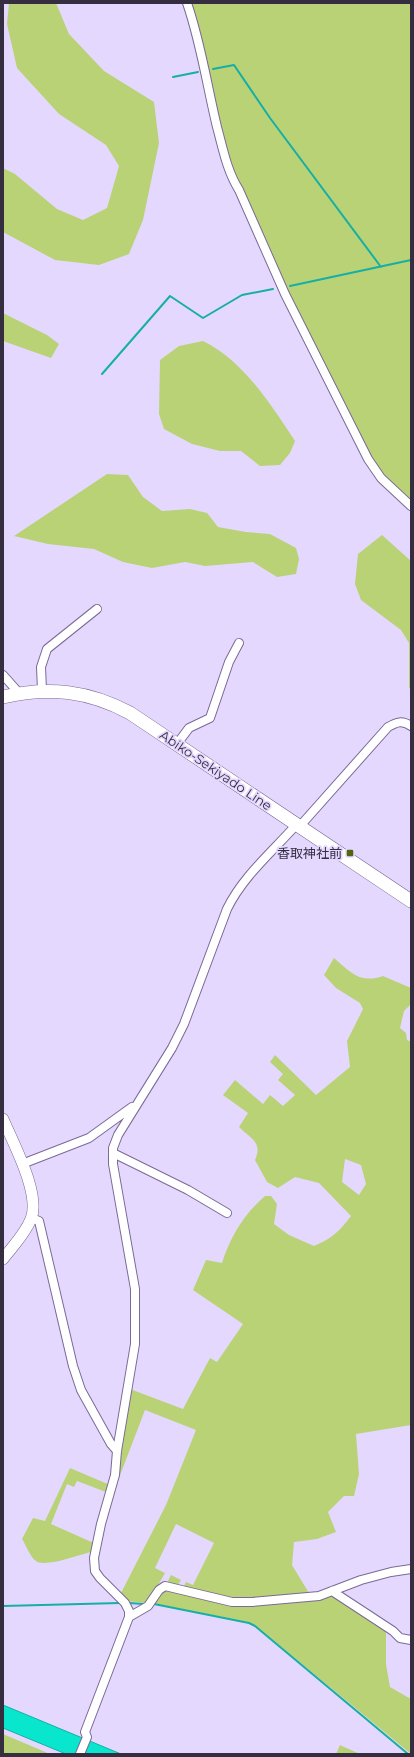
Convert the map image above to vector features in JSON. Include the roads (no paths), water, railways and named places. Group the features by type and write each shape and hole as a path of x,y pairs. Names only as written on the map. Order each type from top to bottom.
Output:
{"main road":[{"name":"Abiko-Sekiyado Line","path":"3,697 42,690 76,692 110,702 178,744 410,898"}],"street":[{"path":"187,3 193,21 221,143 232,178 239,190 285,294 368,459 381,478 411,506"},
{"path":"42,690 41,667 44,654 47,649 97,609"},
{"path":"178,744 189,728 210,718 229,662 239,643"},
{"path":"3,675 19,693"},
{"path":"80,1754 87,1737 86,1732 129,1617 129,1611 125,1603 97,1574 94,1558 101,1524 115,1475 117,1451 136,1344 135,1289 116,1181 113,1153 118,1135 134,1106 172,1048 184,1024 233,896 241,885 388,727 396,722 403,721 411,726"},
{"path":"22,1164 89,1138 134,1106"},
{"path":"3,1120 32,1192 32,1218 24,1232 3,1259"},
{"path":"113,1153 188,1190 227,1213"},
{"path":"32,1218 39,1221 73,1366 81,1390 111,1444 117,1451"},
{"path":"129,1617 148,1606 159,1590 165,1586 232,1602 302,1598 319,1596 361,1580 391,1572 411,1569"},
{"path":"332,1591 393,1631 400,1638 411,1640"}],"waterway":[{"path":"213,69 234,65 270,118 381,267"},
{"path":"173,77 198,72"},
{"path":"290,286 411,260"},
{"path":"102,374 170,296 203,318 242,295 273,289"},
{"path":"3,1606 120,1603"},
{"path":"129,1603 144,1604"},
{"path":"154,1604 249,1623 255,1626 408,1754"}],"place":[{"name":"香取神社前","path":"350,853"}]}
